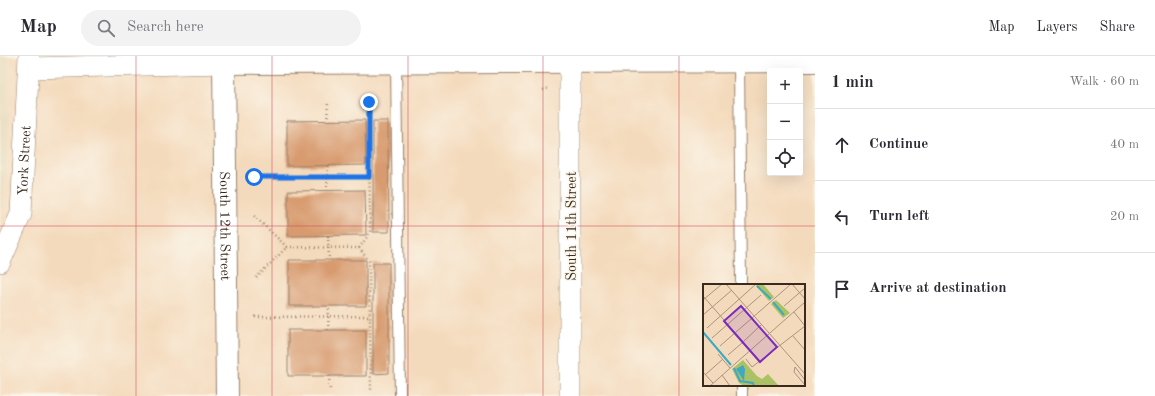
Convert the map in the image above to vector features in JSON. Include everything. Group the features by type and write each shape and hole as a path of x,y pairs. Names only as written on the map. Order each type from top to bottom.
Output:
{"street":[{"path":"29,62 224,60 396,62 570,59 739,59 815,61"},
{"name":"South 11th Street","path":"570,59 570,396"},
{"name":"South 12th Street","path":"224,60 227,396"},
{"name":"York Street","path":"0,262 21,214 29,62"}],"lane":[{"path":"739,59 741,284"},
{"path":"396,62 400,396"}],"path":[{"path":"327,121 328,102"},
{"path":"358,248 370,233 369,102"},
{"path":"327,191 328,166"},
{"path":"254,177 369,177"},
{"path":"254,216 287,247 358,248 369,261 371,390"},
{"path":"328,236 329,260"},
{"path":"255,279 287,247"},
{"path":"328,330 329,306"},
{"path":"256,317 370,316"},
{"path":"329,376 330,390"}],"shaded area":[{"path":"0,56 8,56 9,129 3,205 0,212"}],"building":[{"path":"365,120 366,165 287,166 287,121"},
{"path":"373,121 388,121 389,232 373,232"},
{"path":"365,190 366,235 288,236 288,191"},
{"path":"289,260 366,260 366,306 289,306"},
{"path":"373,263 389,263 389,373 373,374"},
{"path":"288,330 366,330 366,376 288,376"}],"route":[{"path":"254,177 369,177 369,102"}]}
